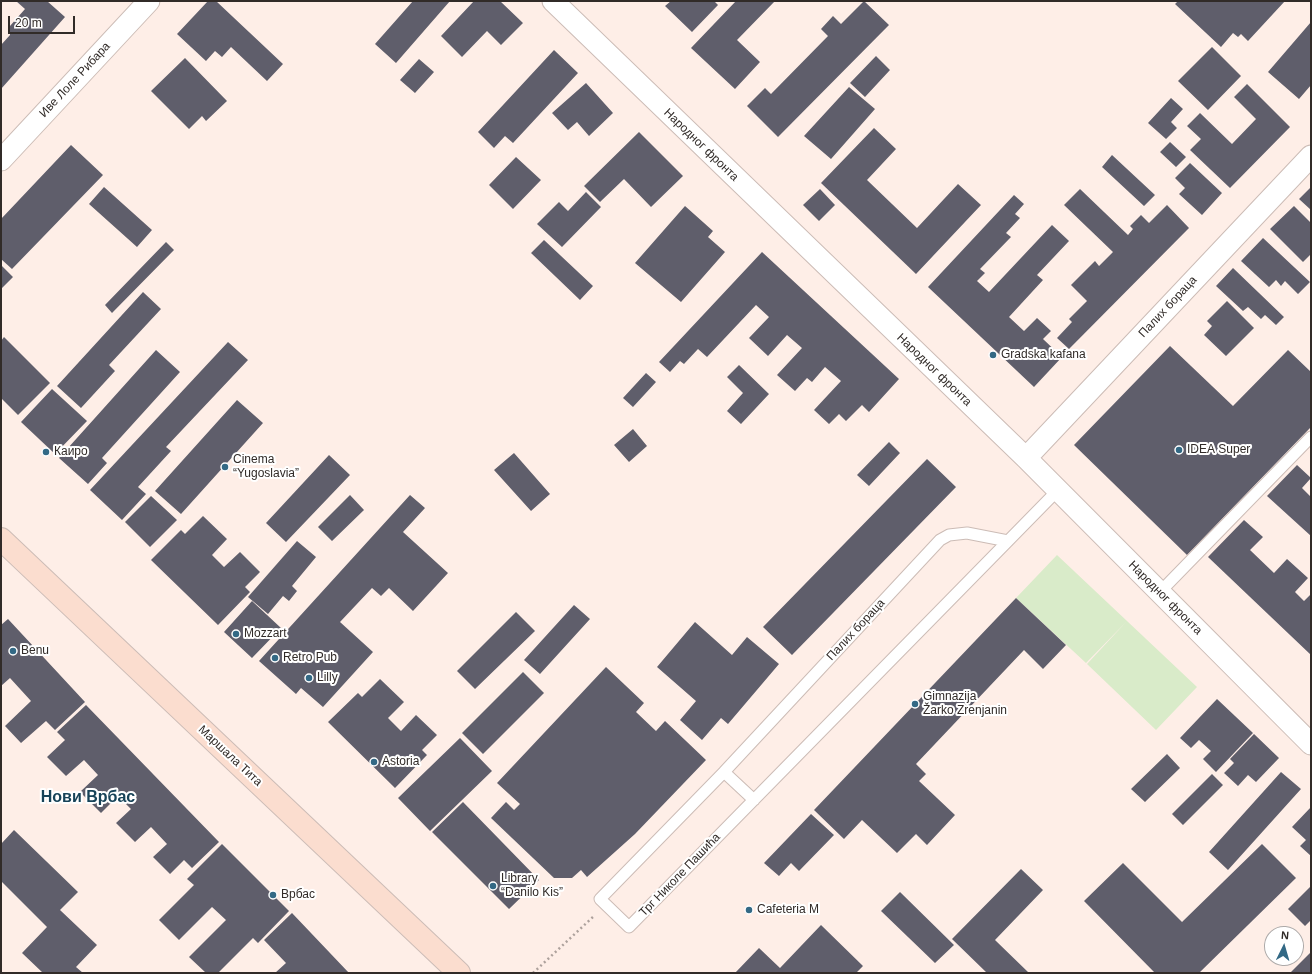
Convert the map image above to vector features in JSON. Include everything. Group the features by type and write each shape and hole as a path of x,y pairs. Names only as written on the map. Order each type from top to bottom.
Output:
{"street":[{"name":"Иве Лоле Рибара","path":"1,160 149,1"},
{"name":"Народног фронта","path":"553,1 1026,458 1311,744"},
{"name":"Палих бораца","path":"1026,458 1311,156"},
{"name":"Маршала Тита","path":"1,539 459,973"}],"lane":[{"path":"1159,593 1311,437"},
{"path":"606,904 600,899 724,772 754,800 1058,490"},
{"name":"Палих бораца","path":"724,772 940,540 949,535 967,533 1008,541"},
{"name":"Трг Николе Пашића","path":"606,904 629,927 754,800"}],"path":[{"path":"533,973 606,904"}],"green space":[{"path":"1057,555 1127,621 1086,663 1016,598"},
{"path":"1127,621 1197,687 1156,730 1087,664"}],"building":[{"path":"16,1 47,1 65,17 1,89 1,45 10,35 10,26 25,9"},
{"path":"208,1 216,1 283,64 267,81 231,47 222,57 215,51 206,61 177,34"},
{"path":"413,1 450,1 396,63 375,44"},
{"path":"474,1 500,1 523,23 501,45 487,31 462,57 441,36"},
{"path":"671,1 714,1 718,5 692,32 665,6"},
{"path":"736,1 775,1 737,40 760,62 735,89 691,48"},
{"path":"864,1 889,25 778,137 747,106 765,88 771,94 828,36 821,29 833,16 841,24"},
{"path":"1178,1 1285,1 1248,41 1241,34 1238,37 1233,33 1221,47 1175,4"},
{"path":"1311,22 1311,85 1299,99 1268,72"},
{"path":"1212,47 1241,76 1208,110 1178,81"},
{"path":"554,50 578,73 513,143 505,136 494,148 478,132"},
{"path":"876,56 890,70 865,97 850,83"},
{"path":"185,58 227,101 206,121 202,116 189,129 151,91"},
{"path":"419,59 434,72 415,93 400,80"},
{"path":"586,83 613,113 589,136 577,122 568,130 552,113"},
{"path":"1247,84 1290,127 1230,188 1190,150 1201,139 1187,126 1200,113 1232,144 1256,119 1234,97"},
{"path":"849,87 875,109 831,159 804,136"},
{"path":"1171,98 1183,109 1171,122 1177,128 1166,139 1148,123"},
{"path":"874,128 896,149 867,180 917,228 958,184 981,205 916,274 821,183"},
{"path":"639,132 683,176 651,207 624,179 600,202 584,186"},
{"path":"1170,142 1186,157 1176,167 1160,152"},
{"path":"71,145 103,175 12,269 1,259 1,219"},
{"path":"1112,155 1155,195 1144,206 1102,167"},
{"path":"516,157 541,180 513,209 489,185"},
{"path":"1190,163 1222,193 1202,215 1179,194 1185,188 1175,178"},
{"path":"104,187 152,230 137,247 89,204"},
{"path":"1311,187 1311,210 1299,199"},
{"path":"820,189 835,205 819,221 803,205"},
{"path":"1080,189 1128,235 1133,229 1130,226 1141,215 1149,223 1167,205 1189,228 1069,349 1057,338 1072,322 1069,319 1087,301 1071,285 1095,261 1099,266 1113,252 1064,205"},
{"path":"586,192 601,207 562,247 537,224 559,202 568,211"},
{"path":"1014,195 1024,204 1015,214 1020,218 1006,233 1011,237 980,269 985,273 977,281 989,292 1052,225 1069,241 1037,275 1043,280 1009,317 1024,331 1037,318 1051,331 1043,339 1062,357 1034,387 928,287"},
{"path":"685,206 713,231 708,237 725,252 681,302 635,263"},
{"path":"1294,206 1311,223 1311,254 1303,262 1270,229"},
{"path":"1263,238 1310,282 1298,294 1285,281 1281,286 1276,280 1269,287 1241,261"},
{"path":"544,240 593,286 580,300 531,253"},
{"path":"166,242 174,250 112,313 105,305"},
{"path":"762,252 899,379 869,412 862,405 846,421 839,414 829,424 814,410 841,381 825,367 812,382 807,378 795,391 777,375 802,348 787,335 768,356 749,338 769,317 756,305 707,357 698,349 684,364 680,361 670,372 659,362"},
{"path":"1,265 13,277 1,289"},
{"path":"1233,268 1284,317 1276,325 1265,315 1261,319 1248,307 1243,311 1216,286"},
{"path":"143,292 161,309 109,365 115,371 81,408 57,386"},
{"path":"1227,301 1254,328 1226,356 1204,335 1212,326 1207,321"},
{"path":"4,337 50,383 18,415 1,398 1,341"},
{"path":"228,342 248,360 166,447 171,451 138,487 146,494 122,520 90,490"},
{"name":"IDEA Super","path":"1170,346 1233,406 1288,350 1311,372 1311,427 1187,555 1074,445"},
{"path":"156,350 180,372 102,458 107,463 88,484 59,458"},
{"path":"739,365 769,394 741,424 727,411 743,393 727,377"},
{"path":"646,373 656,382 633,407 623,398"},
{"path":"52,389 87,421 55,454 21,422"},
{"path":"237,400 263,423 181,514 155,491"},
{"path":"633,429 647,446 629,462 614,445"},
{"path":"889,442 900,453 869,486 857,475"},
{"path":"514,453 550,494 531,511 494,470"},
{"path":"329,455 350,475 286,542 266,523"},
{"path":"927,459 956,487 792,655 763,627"},
{"path":"1297,465 1311,478 1302,488 1311,497 1311,536 1267,496"},
{"path":"350,495 364,510 332,541 318,527"},
{"path":"410,495 425,508 403,532 448,573 413,611 389,588 381,596 372,588 340,622 373,652 323,707 301,688 296,694 259,661"},
{"path":"151,496 177,520 150,547 125,522"},
{"path":"203,516 227,539 212,555 224,567 240,552 260,572 245,587 250,592 218,625 151,560 181,530 185,534"},
{"path":"1244,520 1263,537 1250,550 1274,573 1287,559 1308,578 1295,592 1304,601 1311,594 1311,655 1208,557"},
{"path":"297,541 316,557 292,586 297,591 289,601 283,596 268,614 248,597"},
{"path":"1016,598 1066,645 1043,669 1024,650 916,764 926,774 919,781 955,815 927,845 916,834 897,853 862,820 844,839 814,810"},
{"path":"252,601 281,628 252,658 224,632"},
{"path":"574,605 590,619 540,674 524,660"},
{"path":"516,612 535,631 475,689 457,671"},
{"path":"8,619 85,702 55,730 46,721 21,743 5,726 31,701 10,678 1,686 1,625"},
{"path":"695,622 732,655 747,637 779,664 728,724 721,718 702,740 680,720 696,701 657,667"},
{"path":"606,667 644,703 636,712 656,731 665,721 706,760 635,834 587,877 581,870 572,878 554,878 491,818 506,802 514,810 520,804 497,783"},
{"path":"523,672 544,693 483,754 462,733"},
{"path":"380,679 404,702 388,718 401,731 416,715 437,735 422,750 427,755 395,788 328,722 358,693 362,697"},
{"path":"1217,699 1253,733 1216,772 1203,759 1211,751 1199,740 1191,748 1180,738"},
{"path":"86,705 219,842 192,868 184,860 170,874 153,857 167,844 151,827 135,842 116,823 131,809 118,796 101,813 80,792 98,775 84,760 66,776 47,757 65,740 57,732"},
{"path":"1254,734 1279,758 1256,782 1248,775 1238,786 1224,773 1234,763 1230,759"},
{"path":"460,738 492,771 430,831 398,798"},
{"path":"1167,754 1180,768 1145,802 1131,789"},
{"path":"1281,772 1301,789 1228,870 1209,852"},
{"path":"1212,774 1223,785 1183,825 1172,814"},
{"path":"463,802 539,880 509,909 432,832"},
{"path":"1311,807 1311,856 1300,846 1306,840 1292,827"},
{"path":"811,814 834,835 799,871 791,863 779,876 764,863"},
{"path":"14,830 78,892 60,910 97,945 76,967 83,973 43,973 22,953 47,927 1,881 1,844"},
{"path":"222,844 289,911 258,943 253,938 218,973 206,973 189,957 226,920 212,907 179,940 159,920 194,885 187,879"},
{"path":"1262,844 1296,878 1199,973 1155,973 1084,901 1123,863 1182,922"},
{"path":"1021,869 1043,890 995,940 1029,973 987,973 952,939"},
{"path":"1311,886 1311,920 1305,926 1288,909"},
{"path":"900,892 954,945 935,963 881,911"},
{"path":"292,913 349,973 275,973 286,963 264,940"},
{"path":"821,925 863,966 856,973 735,973 759,948 780,968"},
{"path":"1311,952 1311,973 1290,973 1297,966 1304,966 1304,959"}],"place":[{"name":"Gradska kafana","path":"993,355"},
{"name":"IDEA Super","path":"1179,450"},
{"name":"Каиро","path":"46,452"},
{"name":"Cinema “Yugoslavia”","path":"225,467"},
{"name":"Mozzart","path":"236,634"},
{"name":"Benu","path":"13,651"},
{"name":"Retro Pub","path":"275,658"},
{"name":"Lilly","path":"309,678"},
{"name":"Gimnazija Žarko Zrenjanin","path":"915,704"},
{"name":"Astoria","path":"374,762"},
{"name":"Library “Danilo Kis”","path":"493,886"},
{"name":"Врбас","path":"273,895"},
{"name":"Cafeteria M","path":"749,910"}],"district":[{"name":"Нови Врбас","path":"88,798"}]}
